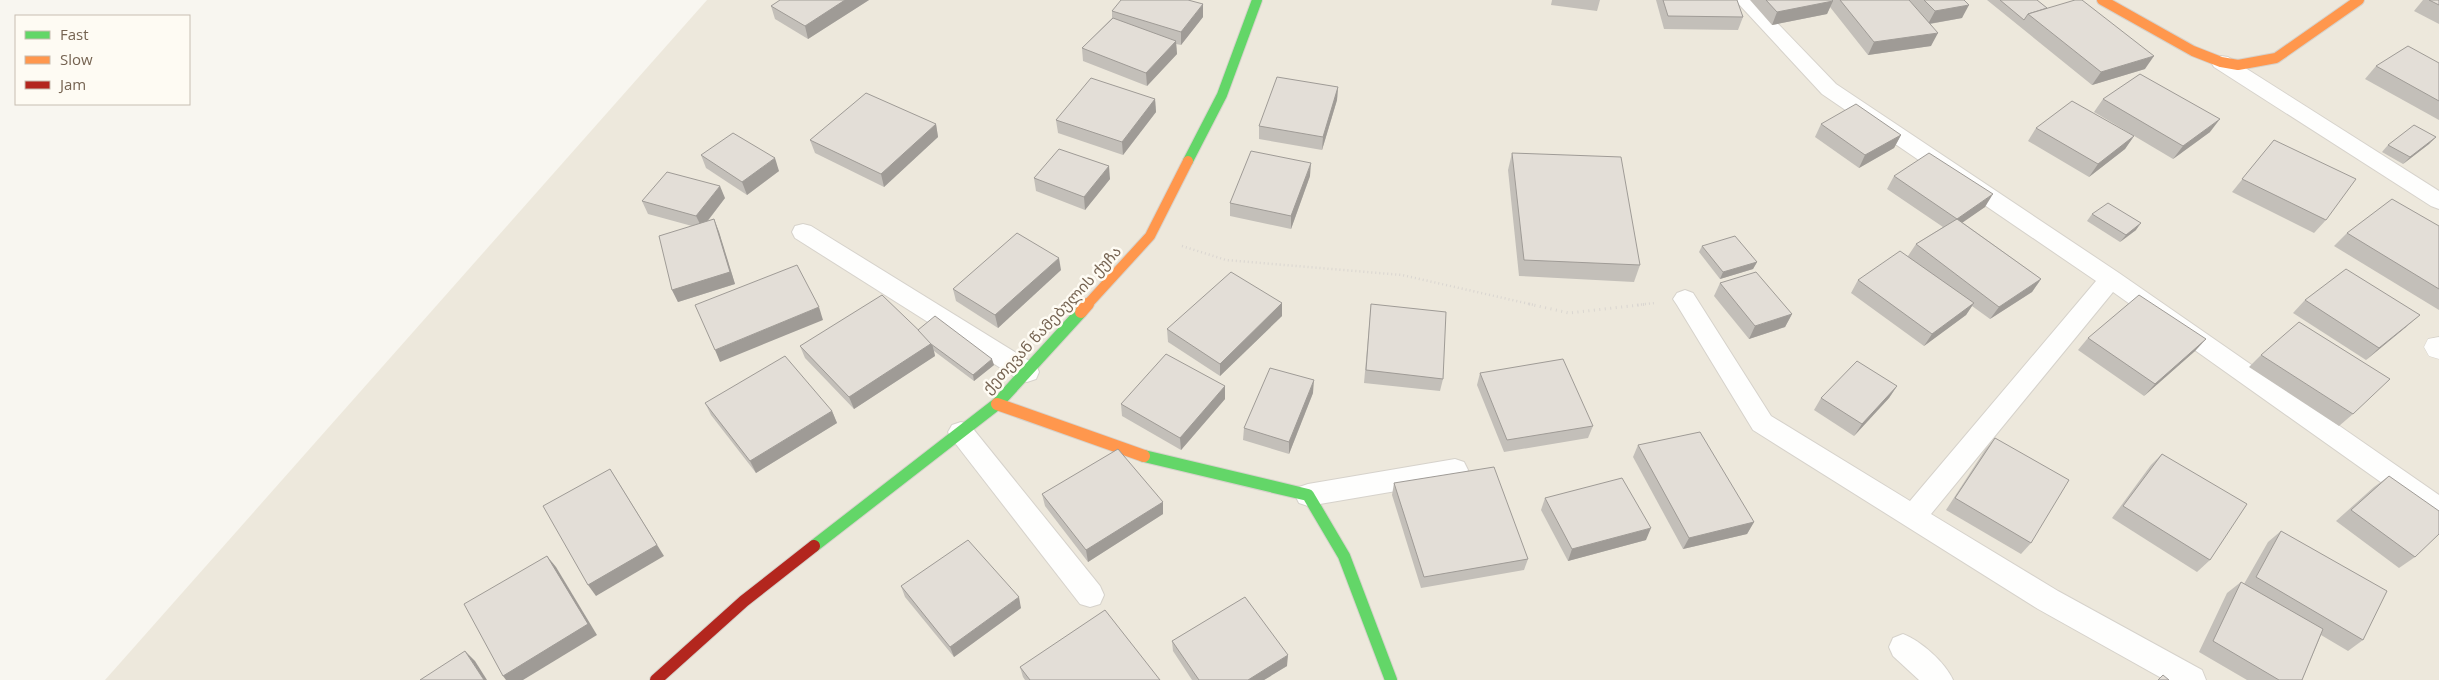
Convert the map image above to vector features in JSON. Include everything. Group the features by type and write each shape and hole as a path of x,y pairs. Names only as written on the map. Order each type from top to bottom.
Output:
{"street":[{"name":"ქეთევან წამებულის ქუჩა","path":"656,680 744,601 997,404 1150,236 1222,95 1257,0"},
{"path":"2102,0 2193,51 2221,62 2238,65 2276,58 2359,0"},
{"path":"997,404 1148,457 1308,495 1344,556 1391,680"}],"lane":[{"path":"1744,0 1829,88 2111,279 2439,509"},
{"path":"2221,62 2439,201"},
{"path":"803,232 1027,372"},
{"path":"1913,516 2111,279"},
{"path":"1685,299 1762,423 2048,600 2192,680"},
{"path":"961,432 1090,595"},
{"path":"1308,495 1455,470"},
{"path":"1903,647 1939,680"}],"path":[{"path":"1150,236 1226,260 1402,275 1568,313 1685,299"}],"shaded area":[{"path":"707,0 2439,0 2439,680 105,680"}],"building":[{"path":"780,0 845,0 805,26 771,6"},
{"path":"1121,0 1188,0 1203,4 1181,32 1112,11"},
{"path":"1663,0 1737,0 1743,17 1668,16"},
{"path":"1766,0 1832,0 1833,1 1777,12"},
{"path":"1840,0 1909,0 1938,33 1874,42"},
{"path":"1924,0 1964,0 1969,5 1935,11"},
{"path":"2000,0 2037,0 2047,8 2028,14 2024,20"},
{"path":"2075,0 2082,0 2154,56 2101,72 2028,14"},
{"path":"2429,0 2439,0 2439,5"},
{"path":"1113,18 1176,41 1146,73 1082,48"},
{"path":"2408,46 2439,63 2439,101 2376,66"},
{"path":"2140,74 2220,119 2183,146 2103,99"},
{"path":"1277,77 1338,87 1323,137 1259,126"},
{"path":"1091,78 1155,99 1122,142 1056,120"},
{"path":"866,93 936,124 881,174 810,140"},
{"path":"2072,101 2134,136 2098,164 2036,128"},
{"path":"1856,104 1901,135 1865,155 1821,124"},
{"path":"2414,125 2436,137 2410,157 2388,145"},
{"path":"733,133 775,158 742,182 701,155"},
{"path":"2274,140 2356,179 2326,220 2242,179"},
{"path":"1059,149 1109,166 1084,197 1034,178"},
{"path":"1251,151 1311,163 1291,216 1230,203"},
{"path":"1512,153 1621,157 1640,265 1524,260"},
{"path":"1929,153 1993,194 1957,219 1894,176"},
{"path":"667,172 720,186 696,216 642,201"},
{"path":"2392,199 2439,226 2439,289 2347,233"},
{"path":"2108,203 2141,223 2126,235 2092,214"},
{"path":"714,219 730,272 672,290 659,236"},
{"path":"1957,219 2041,279 1999,307 1916,244"},
{"path":"1017,233 1059,258 995,315 953,289"},
{"path":"1735,236 1757,262 1723,272 1702,246"},
{"path":"1900,251 1974,303 1932,334 1858,280"},
{"path":"797,265 819,307 715,350 695,305"},
{"path":"2346,269 2420,315 2379,348 2305,300"},
{"path":"1231,272 1282,303 1220,364 1167,329"},
{"path":"1756,272 1792,314 1755,326 1720,283"},
{"path":"882,295 932,343 849,397 800,346"},
{"path":"2139,295 2206,339 2155,384 2088,338"},
{"path":"1371,304 1446,312 1443,379 1366,370"},
{"path":"935,316 992,359 973,375 931,344 918,330"},
{"path":"2299,322 2390,379 2353,414 2261,355"},
{"path":"1166,354 1225,386 1180,438 1121,404"},
{"path":"785,356 832,411 750,461 705,403"},
{"path":"1563,359 1593,426 1507,440 1480,373"},
{"path":"1857,361 1897,386 1862,424 1821,398"},
{"path":"1270,368 1314,380 1289,442 1244,428"},
{"path":"1700,432 1754,522 1689,538 1638,445"},
{"path":"1995,438 2069,480 2031,543 1955,498"},
{"path":"1118,449 1163,502 1086,550 1042,494"},
{"path":"2162,454 2247,504 2210,560 2123,506"},
{"path":"1494,467 1528,559 1424,577 1394,483"},
{"path":"610,469 657,545 588,585 543,506"},
{"path":"2389,476 2439,511 2439,534 2415,557 2351,510"},
{"path":"1622,478 1651,528 1572,549 1545,498"},
{"path":"2281,531 2387,591 2363,640 2256,577"},
{"path":"968,540 1019,597 950,647 901,586"},
{"path":"547,556 588,624 503,676 464,604"},
{"path":"2241,582 2323,629 2302,680 2279,680 2213,641"},
{"path":"1245,597 1288,655 1248,680 1199,680 1172,641"},
{"path":"1105,610 1160,680 1030,680 1020,667"},
{"path":"465,651 484,680 420,680"},
{"path":"2163,675 2169,680 2158,680"}],"traffic: fast":[{"path":"1188,161 1222,95 1257,0"},
{"path":"814,546 997,404 1081,312"},
{"path":"1144,456 1308,495 1344,556 1391,680"}],"traffic: slow":[{"path":"2102,0 2193,51 2221,62 2238,65 2276,58 2359,0"},
{"path":"1081,312 1150,236 1188,161"},
{"path":"997,404 1144,456"}],"traffic: jam":[{"path":"656,680 744,601 814,546"}]}
